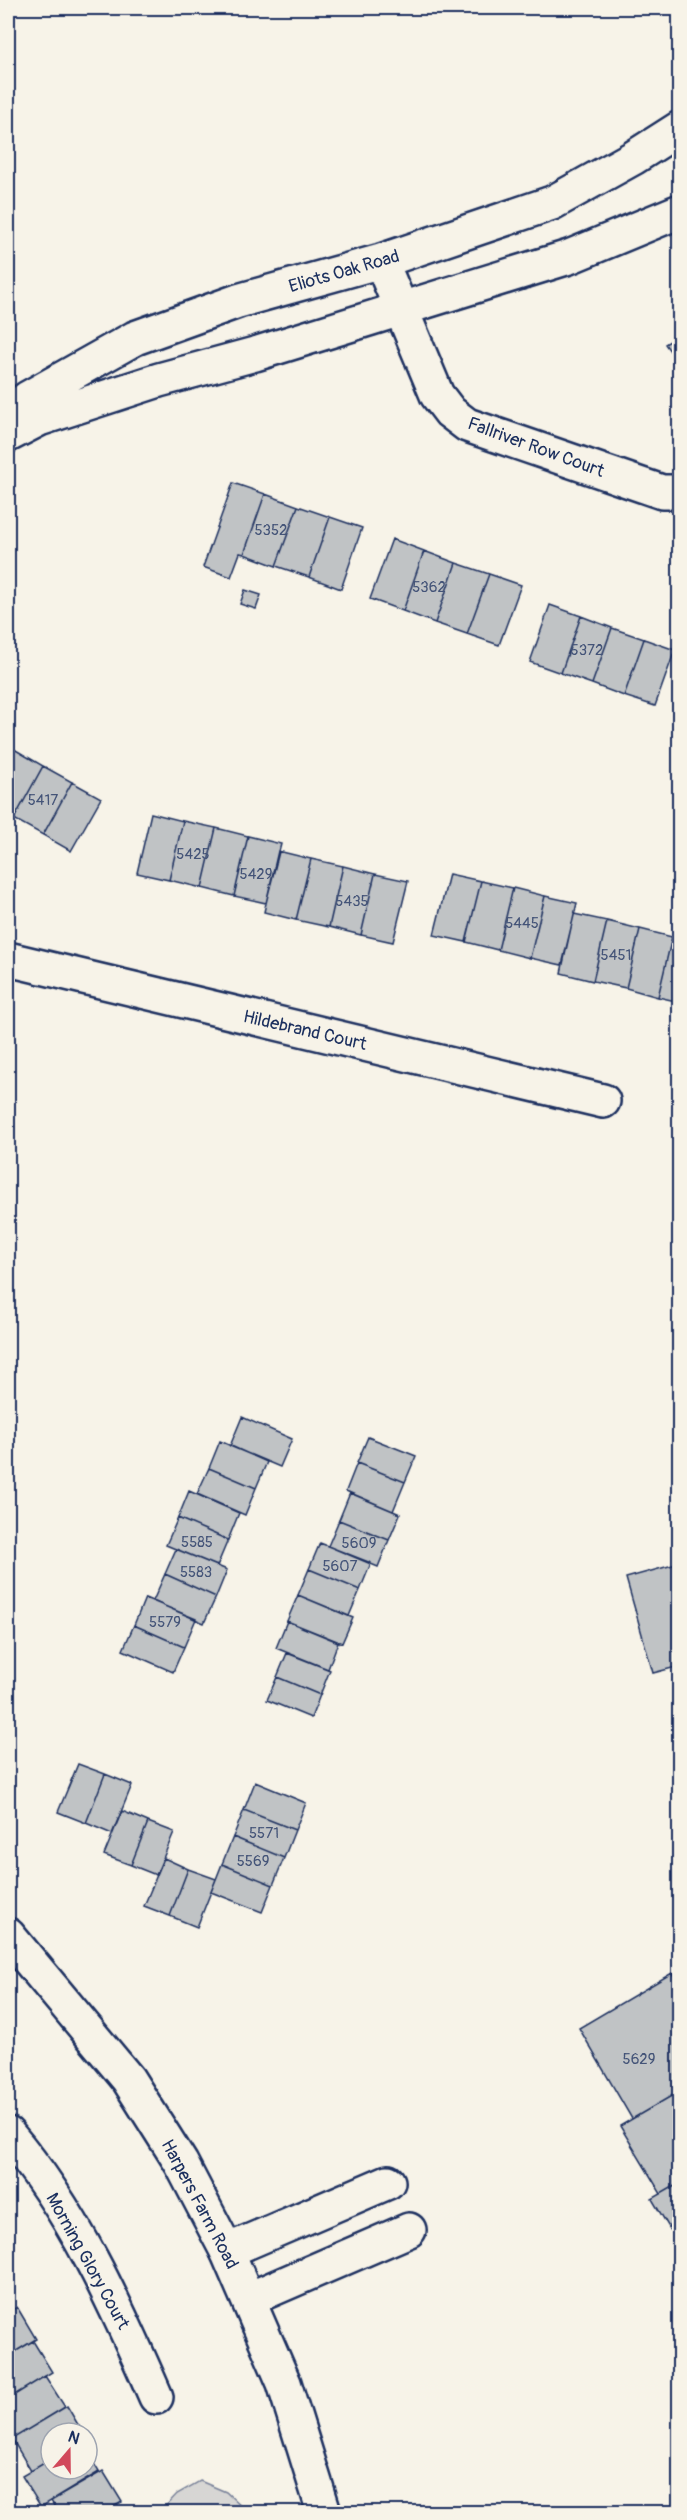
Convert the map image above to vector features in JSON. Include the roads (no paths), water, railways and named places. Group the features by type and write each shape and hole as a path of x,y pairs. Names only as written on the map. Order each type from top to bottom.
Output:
{"street":[{"name":"Eliots Oak Road","path":"8,413 28,398 135,338 238,301 381,261 552,203 633,158 680,128"},
{"path":"8,435 39,419 159,380 255,354 569,257 680,211"},
{"name":"Fallriver Row Court","path":"381,261 437,395 450,412 467,424 662,492 680,492"},
{"name":"Hildebrand Court","path":"8,959 603,1101"},
{"name":"Harpers Farm Road","path":"11,1944 128,2079 181,2163 227,2252 284,2383 324,2512"},
{"name":"Morning Glory Court","path":"8,2134 32,2162 76,2234 122,2318 156,2397"},
{"path":"227,2252 388,2181"},
{"path":"249,2299 409,2230"}]}
